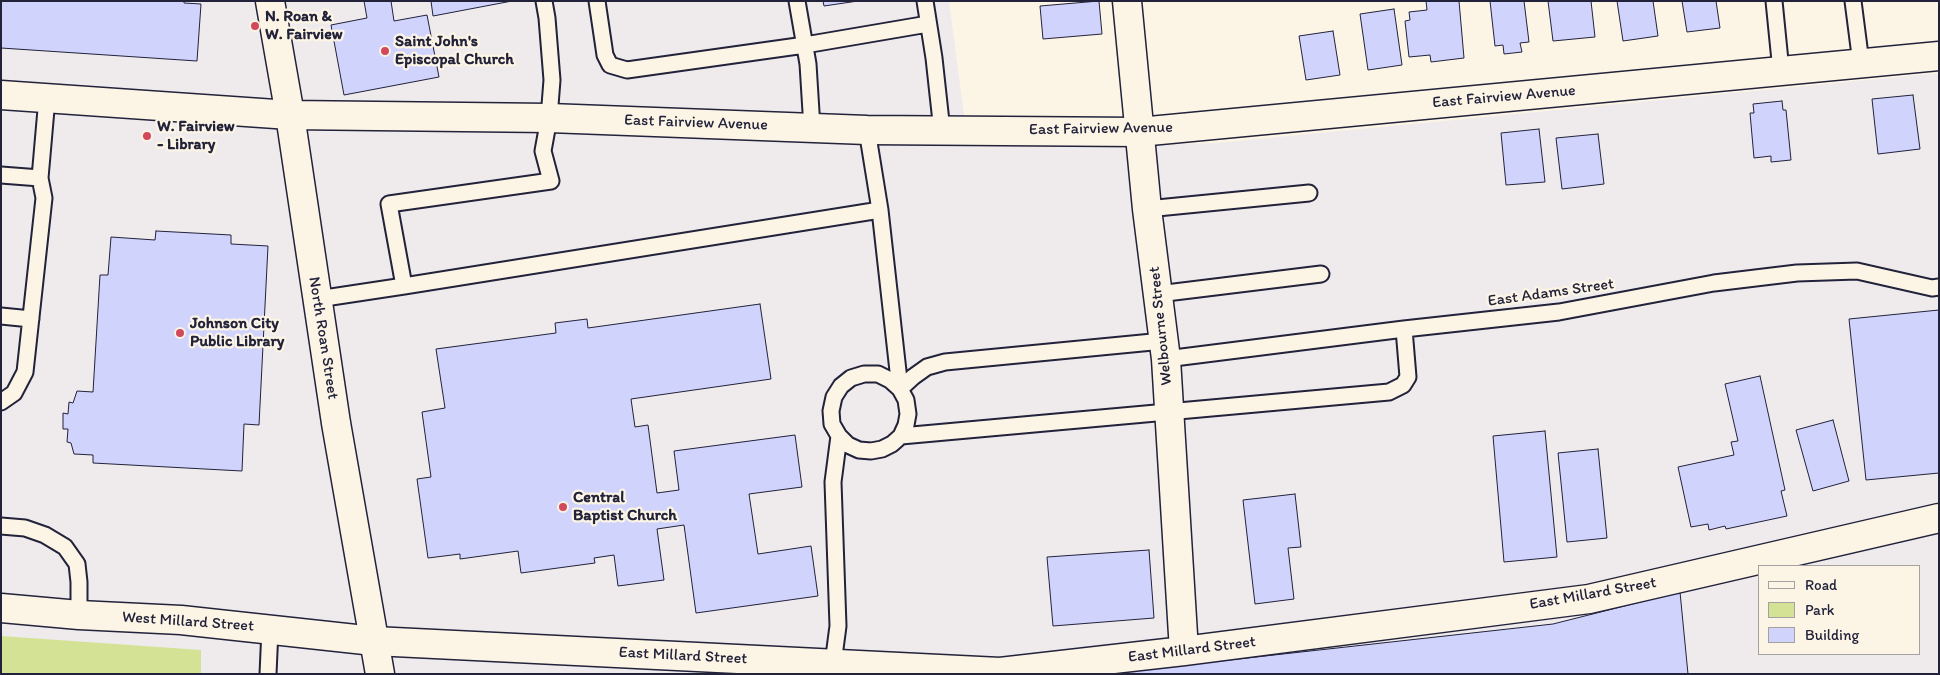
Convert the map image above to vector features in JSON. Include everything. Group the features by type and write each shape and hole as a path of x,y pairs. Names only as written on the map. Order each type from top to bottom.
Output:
{"street":[{"name":"North Roan Street","path":"270,1 290,115 336,423 380,674"},
{"name":"Welbourne Street","path":"1128,1 1147,209 1164,350 1184,651"},
{"name":"East Fairview Avenue","path":"1,95 290,115 549,118 868,130 1140,132 1939,56"},
{"name":"East Millard Street","path":"374,641 1000,672 1184,651 1589,599 1939,518"},
{"name":"West Millard Street","path":"1,608 79,615 182,620 374,641"}],"lane":[{"path":"404,286 389,204 551,182 543,151 549,118 552,80 544,1"},
{"path":"597,1 605,55 610,65 627,70 805,45 928,24"},
{"path":"797,1 808,64 812,128"},
{"path":"924,1 934,58 942,131"},
{"path":"1774,1 1780,71"},
{"path":"1853,1 1861,63"},
{"path":"1,402 14,393 25,372 44,198 40,178 47,98"},
{"path":"868,130 880,210 900,389"},
{"path":"1,175 40,178"},
{"path":"1147,209 1309,193"},
{"path":"318,299 880,210"},
{"name":"East Adams Street","path":"900,389 927,367 944,362 1164,350 1404,329 1559,312 1714,283 1797,273 1857,271 1932,288 1939,287"},
{"path":"1158,294 1321,274"},
{"path":"1,316 31,319"},
{"path":"901,436 1389,392 1403,385 1408,377 1404,329"},
{"path":"864,374 878,374 890,380 900,389 906,400 908,414 901,436 887,446 871,451 859,450 848,445 839,436 832,424 831,410 834,397 841,386 851,378 864,374"},
{"path":"833,664 838,626 833,482 839,436"},
{"path":"1,526 25,528 45,535 65,547 77,564 79,615"},
{"path":"268,674 270,629"}],"shaded area":[{"path":"1,1 949,1 968,145 1103,146 1216,143 1939,73 1939,674 1,674"}],"green space":[{"path":"1,636 201,650 201,674 1,674"}],"building":[{"path":"1,1 184,1 184,3 201,4 197,61 1,48"},
{"name":"Saint John's Episcopal Church","path":"364,1 391,1 394,21 427,15 439,77 344,95 331,25 367,18"},
{"name":"Saint John's Episcopal Church","path":"431,1 512,1 433,16"},
{"path":"823,1 858,1 824,6"},
{"path":"1099,1 1102,34 1043,39 1040,6"},
{"path":"1426,1 1459,1 1464,58 1431,62 1430,55 1409,57 1405,21 1410,20 1409,12 1427,10"},
{"path":"1490,1 1524,1 1529,42 1520,43 1522,52 1504,54 1503,45 1495,46"},
{"path":"1548,1 1591,1 1595,37 1553,41"},
{"path":"1617,1 1653,1 1658,36 1623,41"},
{"path":"1682,1 1716,1 1720,28 1687,32"},
{"path":"1394,9 1402,65 1368,70 1360,14"},
{"path":"1333,31 1340,75 1306,80 1299,36"},
{"path":"1913,95 1920,149 1878,154 1872,99"},
{"path":"1782,101 1783,110 1786,110 1791,160 1771,162 1771,156 1754,158 1750,113 1754,113 1753,104"},
{"path":"1539,129 1545,182 1506,185 1501,133"},
{"path":"1598,134 1604,184 1562,189 1556,138"},
{"name":"Johnson City Public Library","path":"156,231 231,235 231,244 268,246 259,425 244,424 242,471 93,463 93,455 74,454 71,443 67,442 68,429 63,429 63,413 68,414 69,402 73,403 77,391 93,392 100,275 108,275 111,237 155,240"},
{"path":"760,304 771,379 631,399 635,427 648,425 657,493 679,490 674,451 795,435 802,487 749,494 758,554 811,546 818,596 696,613 684,525 657,529 664,580 618,586 614,555 594,558 595,563 521,573 518,551 460,559 460,554 428,558 417,479 431,477 422,412 445,408 436,349 556,333 555,323 587,319 588,328"},
{"path":"1939,310 1939,473 1866,480 1849,319"},
{"path":"1760,376 1785,490 1781,491 1787,516 1726,529 1725,526 1709,530 1708,524 1691,527 1678,467 1734,455 1731,442 1738,441 1725,384"},
{"path":"1833,420 1849,481 1813,491 1796,430"},
{"path":"1545,431 1557,557 1504,562 1493,436"},
{"path":"1598,449 1607,538 1567,542 1558,453"},
{"path":"1295,494 1301,547 1288,548 1294,599 1255,604 1243,500"},
{"path":"1149,550 1154,618 1053,626 1047,557"},
{"path":"1680,592 1688,674 1082,674 1166,667 1553,624"}],"place":[{"name":"N. Roan & W. Fairview","path":"255,26"},
{"name":"Saint John's Episcopal Church","path":"385,51"},
{"name":"W. Fairview - Library","path":"147,136"},
{"name":"Johnson City Public Library","path":"180,333"},
{"name":"Central Baptist Church","path":"563,507"}]}
